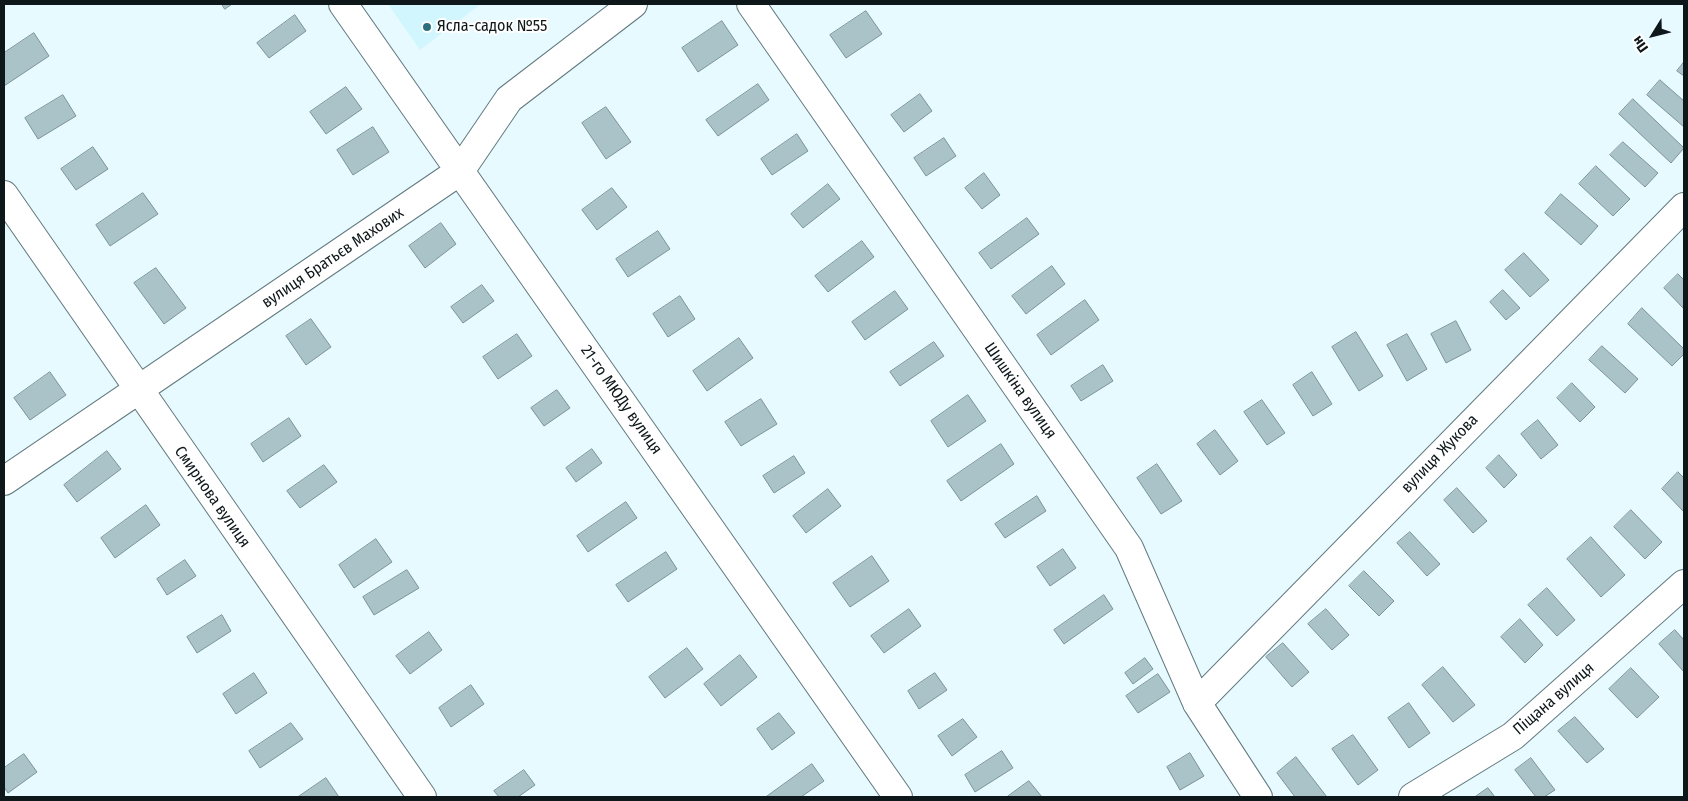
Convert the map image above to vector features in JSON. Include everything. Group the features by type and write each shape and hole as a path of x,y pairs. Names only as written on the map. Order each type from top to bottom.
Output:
{"street":[{"name":"21-го МЮДу вулиця","path":"344,4 898,797"},
{"name":"вулиця Братьєв Махових","path":"4,481 460,171 509,99 633,4"},
{"name":"Шишкіна вулиця","path":"751,4 1129,548 1197,703 1258,797"},
{"name":"Смирнова вулиця","path":"4,195 138,391 422,797"},
{"name":"вулиця Жукова","path":"1197,703 1684,207"},
{"name":"Піщана вулиця","path":"1413,797 1513,736 1684,584"}],"shaded area":[{"name":"Ясла-садок №55","path":"388,4 481,4 420,50"}],"building":[{"path":"222,4 232,4 225,9"},
{"path":"866,11 882,34 846,58 830,35"},
{"path":"295,15 306,31 269,58 257,43"},
{"path":"722,21 738,45 698,72 682,48"},
{"path":"34,33 49,56 4,86 4,53"},
{"path":"1684,62 1684,76 1677,71"},
{"path":"1660,80 1684,101 1684,127 1647,95"},
{"path":"758,84 769,100 718,136 706,120"},
{"path":"346,87 362,109 326,134 310,112"},
{"path":"920,94 932,111 904,132 891,115"},
{"path":"63,95 76,116 38,139 25,118"},
{"path":"1633,99 1684,148 1671,163 1619,114"},
{"path":"606,107 631,142 606,159 582,123"},
{"path":"373,127 389,152 353,175 337,150"},
{"path":"797,134 808,151 772,175 761,159"},
{"path":"944,138 956,156 926,176 914,158"},
{"path":"1623,142 1658,173 1645,187 1610,155"},
{"path":"93,147 108,169 76,190 61,169"},
{"path":"1596,166 1630,199 1613,216 1579,184"},
{"path":"984,173 1000,195 982,209 965,188"},
{"path":"828,184 840,199 803,228 791,214"},
{"path":"612,188 627,207 597,230 582,210"},
{"path":"143,193 158,214 110,246 96,225"},
{"path":"1561,194 1598,226 1581,245 1545,213"},
{"path":"1027,218 1039,234 991,269 979,253"},
{"path":"441,223 456,244 425,268 409,246"},
{"path":"658,231 670,249 628,277 616,259"},
{"path":"862,241 874,257 828,292 815,276"},
{"path":"1524,253 1549,280 1530,297 1505,270"},
{"path":"1052,266 1065,284 1026,314 1012,296"},
{"path":"156,268 186,308 164,324 134,283"},
{"path":"1678,274 1684,280 1684,309 1664,288"},
{"path":"482,285 494,301 463,323 451,307"},
{"path":"1503,290 1520,308 1506,320 1490,302"},
{"path":"895,291 908,309 865,340 852,322"},
{"path":"680,296 695,319 668,337 653,314"},
{"path":"1085,300 1099,320 1051,355 1037,335"},
{"path":"1642,308 1684,349 1684,354 1672,366 1628,324"},
{"path":"311,319 331,347 306,365 286,336"},
{"path":"1456,321 1471,350 1446,363 1431,334"},
{"path":"1356,332 1383,376 1359,391 1332,347"},
{"path":"517,334 532,356 498,379 483,357"},
{"path":"1407,334 1427,369 1407,381 1387,345"},
{"path":"739,338 753,358 707,391 693,371"},
{"path":"934,342 944,356 900,386 890,372"},
{"path":"1602,346 1638,379 1625,393 1589,360"},
{"path":"1103,365 1113,381 1081,401 1071,386"},
{"path":"50,372 66,395 30,420 14,398"},
{"path":"1312,372 1332,404 1313,416 1293,385"},
{"path":"1572,383 1595,407 1580,422 1557,398"},
{"path":"557,390 570,408 544,426 531,408"},
{"path":"968,395 986,421 948,447 931,421"},
{"path":"761,399 777,424 741,446 725,422"},
{"path":"1262,400 1285,433 1267,445 1244,412"},
{"path":"289,418 301,436 263,462 251,444"},
{"path":"1538,420 1558,445 1541,459 1521,434"},
{"path":"1215,430 1238,461 1220,475 1197,444"},
{"path":"1001,444 1014,464 961,501 947,481"},
{"path":"592,449 602,463 576,482 566,468"},
{"path":"107,451 121,469 77,502 64,485"},
{"path":"1499,455 1517,475 1504,488 1486,468"},
{"path":"794,456 805,473 774,493 763,476"},
{"path":"1157,464 1182,501 1161,514 1137,478"},
{"path":"324,465 337,482 300,508 287,491"},
{"path":"1678,472 1684,478 1684,512 1662,489"},
{"path":"1457,488 1487,521 1473,533 1444,500"},
{"path":"828,489 841,506 806,533 793,516"},
{"path":"1037,496 1046,511 1005,538 995,524"},
{"path":"626,502 637,518 588,552 577,536"},
{"path":"146,505 160,525 115,558 101,538"},
{"path":"1631,510 1662,542 1645,559 1614,527"},
{"path":"1410,532 1440,564 1427,576 1397,543"},
{"path":"1591,537 1625,575 1601,597 1567,559"},
{"path":"376,539 392,562 354,588 339,565"},
{"path":"1063,549 1076,568 1050,586 1037,567"},
{"path":"666,552 677,569 628,602 616,585"},
{"path":"872,556 889,581 850,607 833,583"},
{"path":"185,560 196,576 167,595 157,579"},
{"path":"407,570 419,588 374,615 363,597"},
{"path":"1364,571 1394,601 1379,616 1349,586"},
{"path":"1547,588 1575,620 1557,636 1528,605"},
{"path":"1104,595 1113,609 1064,644 1054,630"},
{"path":"909,609 921,626 884,653 871,636"},
{"path":"1326,609 1349,635 1332,650 1308,624"},
{"path":"222,615 231,631 197,653 187,637"},
{"path":"1520,619 1543,645 1525,663 1501,637"},
{"path":"1675,630 1684,640 1684,672 1659,644"},
{"path":"429,632 442,650 410,674 396,656"},
{"path":"1283,643 1309,672 1292,687 1266,657"},
{"path":"687,648 703,669 665,698 649,677"},
{"path":"740,655 757,677 721,706 704,684"},
{"path":"1145,658 1153,669 1133,684 1125,673"},
{"path":"1443,667 1475,705 1453,722 1422,685"},
{"path":"1631,668 1659,697 1637,718 1609,689"},
{"path":"254,673 267,693 236,714 223,694"},
{"path":"935,673 947,690 919,709 908,691"},
{"path":"1158,674 1170,692 1138,713 1126,696"},
{"path":"471,685 484,704 451,727 439,708"},
{"path":"1409,703 1430,733 1409,748 1388,718"},
{"path":"779,713 795,733 772,750 757,729"},
{"path":"1575,717 1604,749 1587,763 1558,731"},
{"path":"963,719 977,737 952,756 938,736"},
{"path":"291,723 303,739 260,768 249,751"},
{"path":"1353,735 1378,770 1358,785 1332,749"},
{"path":"1002,751 1013,768 975,792 965,775"},
{"path":"1190,753 1204,776 1180,790 1167,767"},
{"path":"24,754 37,772 8,793 4,787 4,768"},
{"path":"1296,757 1327,797 1295,797 1277,773"},
{"path":"1531,758 1555,790 1544,797 1536,797 1515,770"},
{"path":"812,764 824,781 801,797 766,797"},
{"path":"524,770 535,785 518,797 499,797 494,791"},
{"path":"326,778 339,797 298,797"},
{"path":"1029,781 1042,797 1007,797"},
{"path":"1488,788 1495,797 1475,797"}],"place":[{"name":"Ясла-садок №55","path":"427,27"}]}
